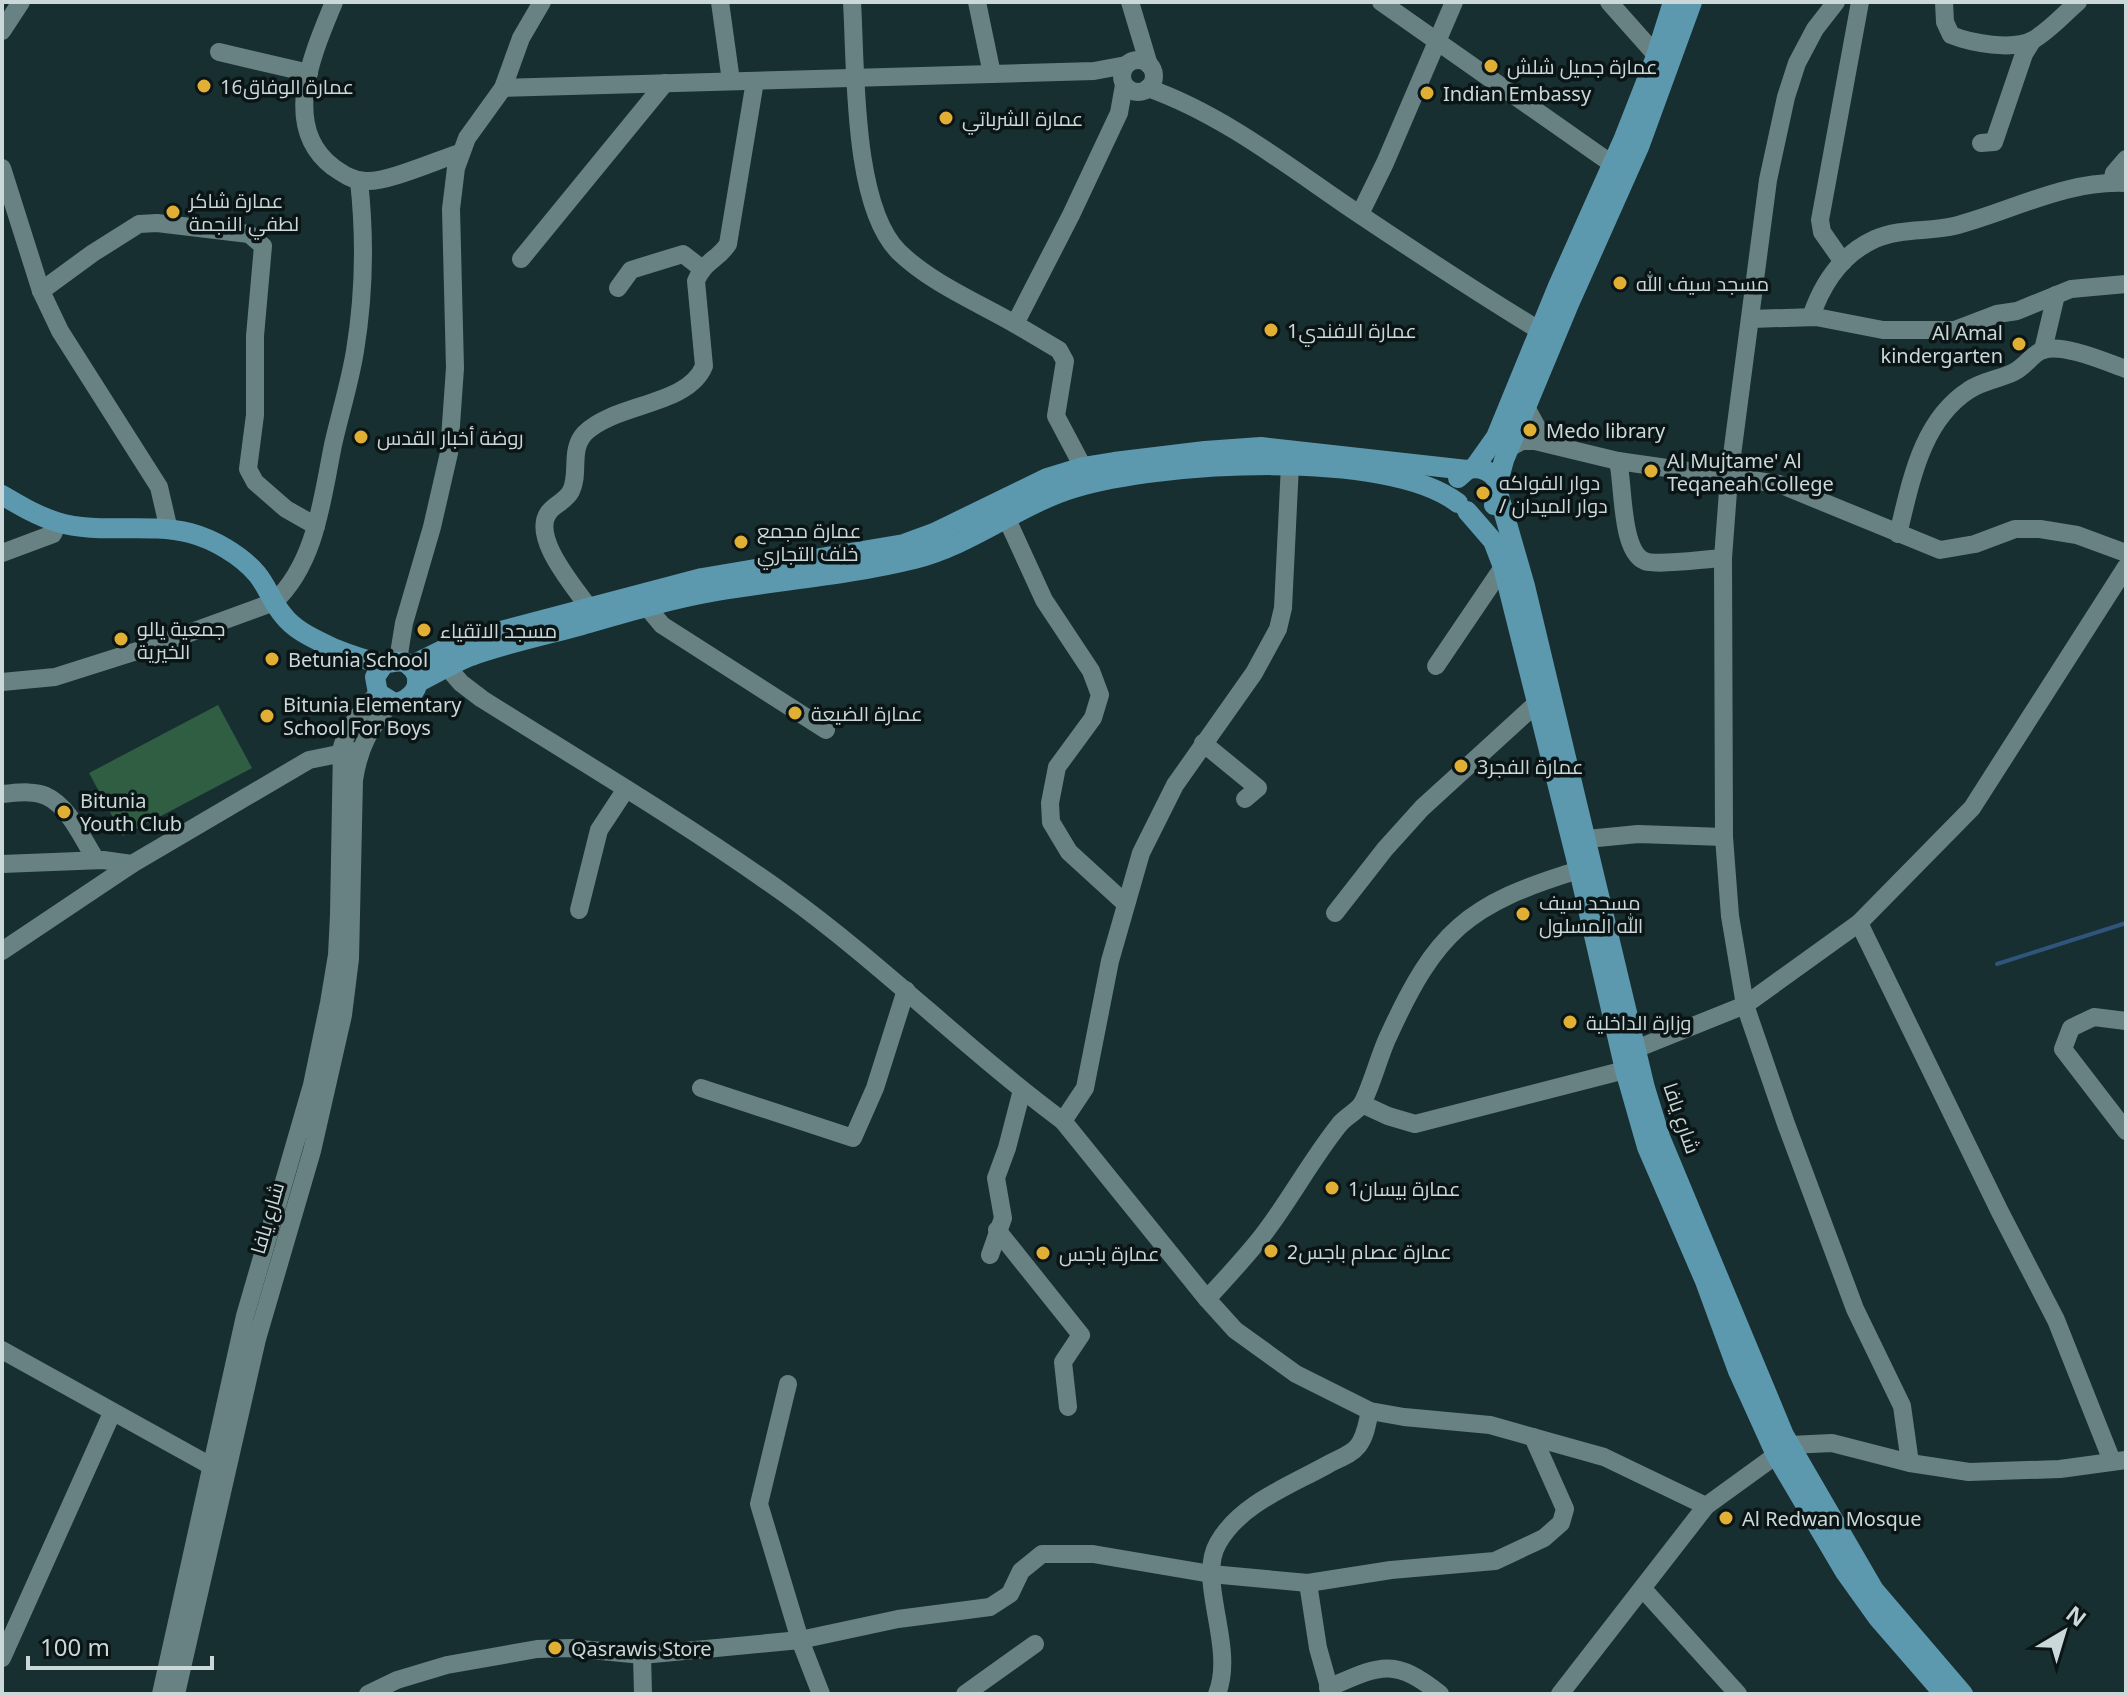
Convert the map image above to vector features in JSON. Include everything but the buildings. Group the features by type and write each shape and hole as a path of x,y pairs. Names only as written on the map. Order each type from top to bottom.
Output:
{"main road":[{"path":"1673,2 1657,56 1547,335 1526,407 1509,448 1496,503 1485,512 1463,507 1454,489 1456,481 1496,437 1547,335 1639,147 1692,2"},
{"path":"2,495 58,522 86,527 169,530 189,533 215,543 256,572 283,616 295,627 393,679 459,642 702,578 904,544 934,533 1047,478 1083,467 1261,447 1489,471 1499,489"},
{"name":"شارع يافا","path":"393,679 448,668 470,657 647,607 716,591 870,569 917,558 960,543 1041,500 1102,481 1212,467 1319,466 1421,482 1463,507 1493,541 1503,567 1579,870 1625,1070 1647,1147 1705,1281 1738,1371 1783,1450 1845,1572 1878,1618 1944,1694"},
{"name":"شارع يافا","path":"1499,489 1660,1137 1783,1450 1874,1590 1963,1694"}],"street":[{"path":"2,31 21,2"},
{"path":"334,2 314,52 305,89 309,136 328,163 359,181 369,182 460,153"},
{"path":"161,1694 245,1316 312,1085 329,1003 337,955 351,751 345,734 354,720 393,679 404,623 432,527 449,453 455,368 451,209 456,168 460,153 482,115 503,88 521,38 542,2"},
{"path":"720,2 731,81"},
{"path":"852,2 864,173 872,208 883,232 900,253 935,278 1059,350 1065,361 1056,416 1083,467"},
{"path":"977,2 992,74"},
{"path":"1119,113 1154,79 1130,2"},
{"path":"1381,2 1612,164"},
{"path":"1360,214 1454,2"},
{"path":"1609,2 1657,56"},
{"path":"1836,2 1815,29 1797,63 1786,97 1768,180 1729,478 1723,558 1724,837 1730,916 1745,1005 1795,1151 1855,1309 1902,1406 1910,1463"},
{"path":"1843,262 1822,232 1820,220 1860,2"},
{"path":"1944,2 1945,22 1951,35 1974,43 2032,41"},
{"path":"1981,143 1994,142 2024,54 2032,41 2078,2"},
{"path":"1015,324 1119,113 1137,26"},
{"path":"219,52 309,73"},
{"path":"503,88 1094,71 1125,73 1140,60 1194,107 1272,154 1547,335"},
{"path":"1125,73 1132,91 1146,90 1194,107"},
{"path":"589,608 549,548 544,524 549,512 566,498 572,488 576,448 583,435 595,425 623,411 681,391 700,377 704,366 696,281 701,268 724,251 728,244 755,81"},
{"path":"521,259 665,83"},
{"path":"1811,317 1820,290 1843,262 1875,239 1896,233 1952,227 2085,184 2119,182 2114,173 2126,159"},
{"path":"2,168 41,291 60,331 159,487 169,530"},
{"path":"2,682 67,674 274,602 286,591 297,574 316,526 355,350 361,273 359,181"},
{"path":"41,291 139,224 157,223 249,234 263,246 255,336 255,415 248,469 255,482 277,502 316,526"},
{"path":"618,288 631,270 683,254 701,268"},
{"path":"1750,319 1811,317 1883,330 1955,330 1997,314 2017,311 2071,289 2126,284"},
{"path":"1898,534 1924,443 1951,404 1971,388 2017,371 2043,350 2056,295"},
{"path":"2043,350 2066,350 2126,369"},
{"path":"1526,407 1538,429 1551,443"},
{"path":"1509,448 1522,441 1551,443 1618,461 1779,484 1940,550 1975,544 2015,529 2040,529 2077,535 2126,553"},
{"path":"1618,461 1623,481 1627,538 1634,554 1647,562 1723,558"},
{"path":"1063,1121 1085,1088 1110,961 1141,853 1175,785 1254,673 1278,629 1283,608 1290,465"},
{"path":"1006,517 1044,600 1091,671 1100,695 1093,718 1057,767 1050,803 1051,822 1069,852 1126,904"},
{"path":"2,553 53,534 58,522"},
{"path":"1436,666 1503,567"},
{"path":"1636,1049 1745,1005 1859,923 1972,808 2126,567"},
{"path":"647,607 662,625 826,730"},
{"path":"448,668 482,699 785,894 879,966 1022,1090 1063,1121 1235,1330 1296,1374 1370,1411 1490,1425 1604,1457 1706,1506"},
{"path":"1335,913 1422,808 1537,703"},
{"path":"1203,743 1258,788 1245,799"},
{"path":"2,951 132,864 309,760 351,751"},
{"name":"شارع يافا","path":"176,1694 257,1339 312,1151 343,1015 351,943 354,780 351,751"},
{"path":"579,910 599,830 626,789"},
{"path":"2,794 37,793 55,801 96,860"},
{"path":"1587,839 1638,834 1724,837"},
{"path":"2,864 96,860 132,864"},
{"path":"1207,1299 1263,1236 1340,1122 1362,1104 1379,1056 1412,985 1439,946 1462,922 1486,906 1535,883 1579,870"},
{"path":"1562,1693 1706,1506 1783,1450 1832,1443 1910,1463 1969,1472 2060,1469 2119,1460 2056,1320 1859,923"},
{"path":"701,1088 853,1138 875,1088 906,990"},
{"path":"2126,1021 2094,1017 2071,1028 2063,1049 2126,1131"},
{"path":"1362,1104 1415,1124 1625,1070"},
{"path":"990,1255 1003,1218 996,1178 1022,1090"},
{"path":"997,1230 1081,1335 1063,1362 1068,1407"},
{"path":"2,1350 211,1466"},
{"path":"788,1384 759,1504 800,1640 821,1694"},
{"path":"1217,1694 1224,1655 1211,1574 1212,1555 1219,1541 1237,1519 1254,1505 1354,1450 1366,1430 1370,1411"},
{"path":"2,1657 112,1413"},
{"path":"368,1694 397,1680 447,1665 537,1649 571,1648 642,1655 800,1640 898,1619 990,1607 1010,1594 1021,1571 1042,1554 1093,1554 1211,1574 1308,1583 1391,1570 1495,1561 1544,1538 1561,1523 1565,1509 1533,1437"},
{"path":"1308,1583 1318,1648 1330,1691 1370,1670 1391,1667 1416,1675 1440,1694"},
{"path":"1643,1589 1738,1694"},
{"path":"965,1694 1035,1644"},
{"path":"642,1655 643,1694"}],"green space":[{"path":"218,705 252,768 123,836 89,773"}],"waterway":[{"path":"1997,964 2126,923"}],"place":[{"name":"عمارة جميل شلش","path":"1491,66"},
{"name":"عمارة الوفاق16","path":"204,86"},
{"name":"Indian Embassy","path":"1427,93"},
{"name":"عمارة الشرباتي","path":"946,118"},
{"name":"عمارة شاكر لطفي النجمة","path":"173,212"},
{"name":"مسجد سيف الله","path":"1620,283"},
{"name":"عمارة الافندي1","path":"1271,330"},
{"name":"Al Amal kindergarten","path":"2019,344"},
{"name":"Medo library","path":"1530,430"},
{"name":"روضة أخبار القدس","path":"361,437"},
{"name":"Al Mujtame' Al Teqaneah College","path":"1651,471"},
{"name":"دوار الفواكه / دوار الميدان","path":"1483,493"},
{"name":"عمارة مجمع خلف التجاري","path":"741,542"},
{"name":"مسجد الاتقياء","path":"424,630"},
{"name":"جمعية يالو الخيرية","path":"121,639"},
{"name":"Betunia School","path":"272,659"},
{"name":"عمارة الضيعة","path":"795,713"},
{"name":"Bitunia Elementary School For Boys","path":"267,716"},
{"name":"عمارة الفجر3","path":"1461,766"},
{"name":"Bitunia Youth Club","path":"64,812"},
{"name":"مسجد سيف الله المسلول","path":"1523,914"},
{"name":"وزارة الداخلية","path":"1570,1022"},
{"name":"عمارة بيسان1","path":"1332,1188"},
{"name":"عمارة عصام باجس2","path":"1271,1251"},
{"name":"عمارة باجس","path":"1043,1253"},
{"name":"Al Redwan Mosque","path":"1726,1518"},
{"name":"Qasrawis Store","path":"555,1648"}]}
